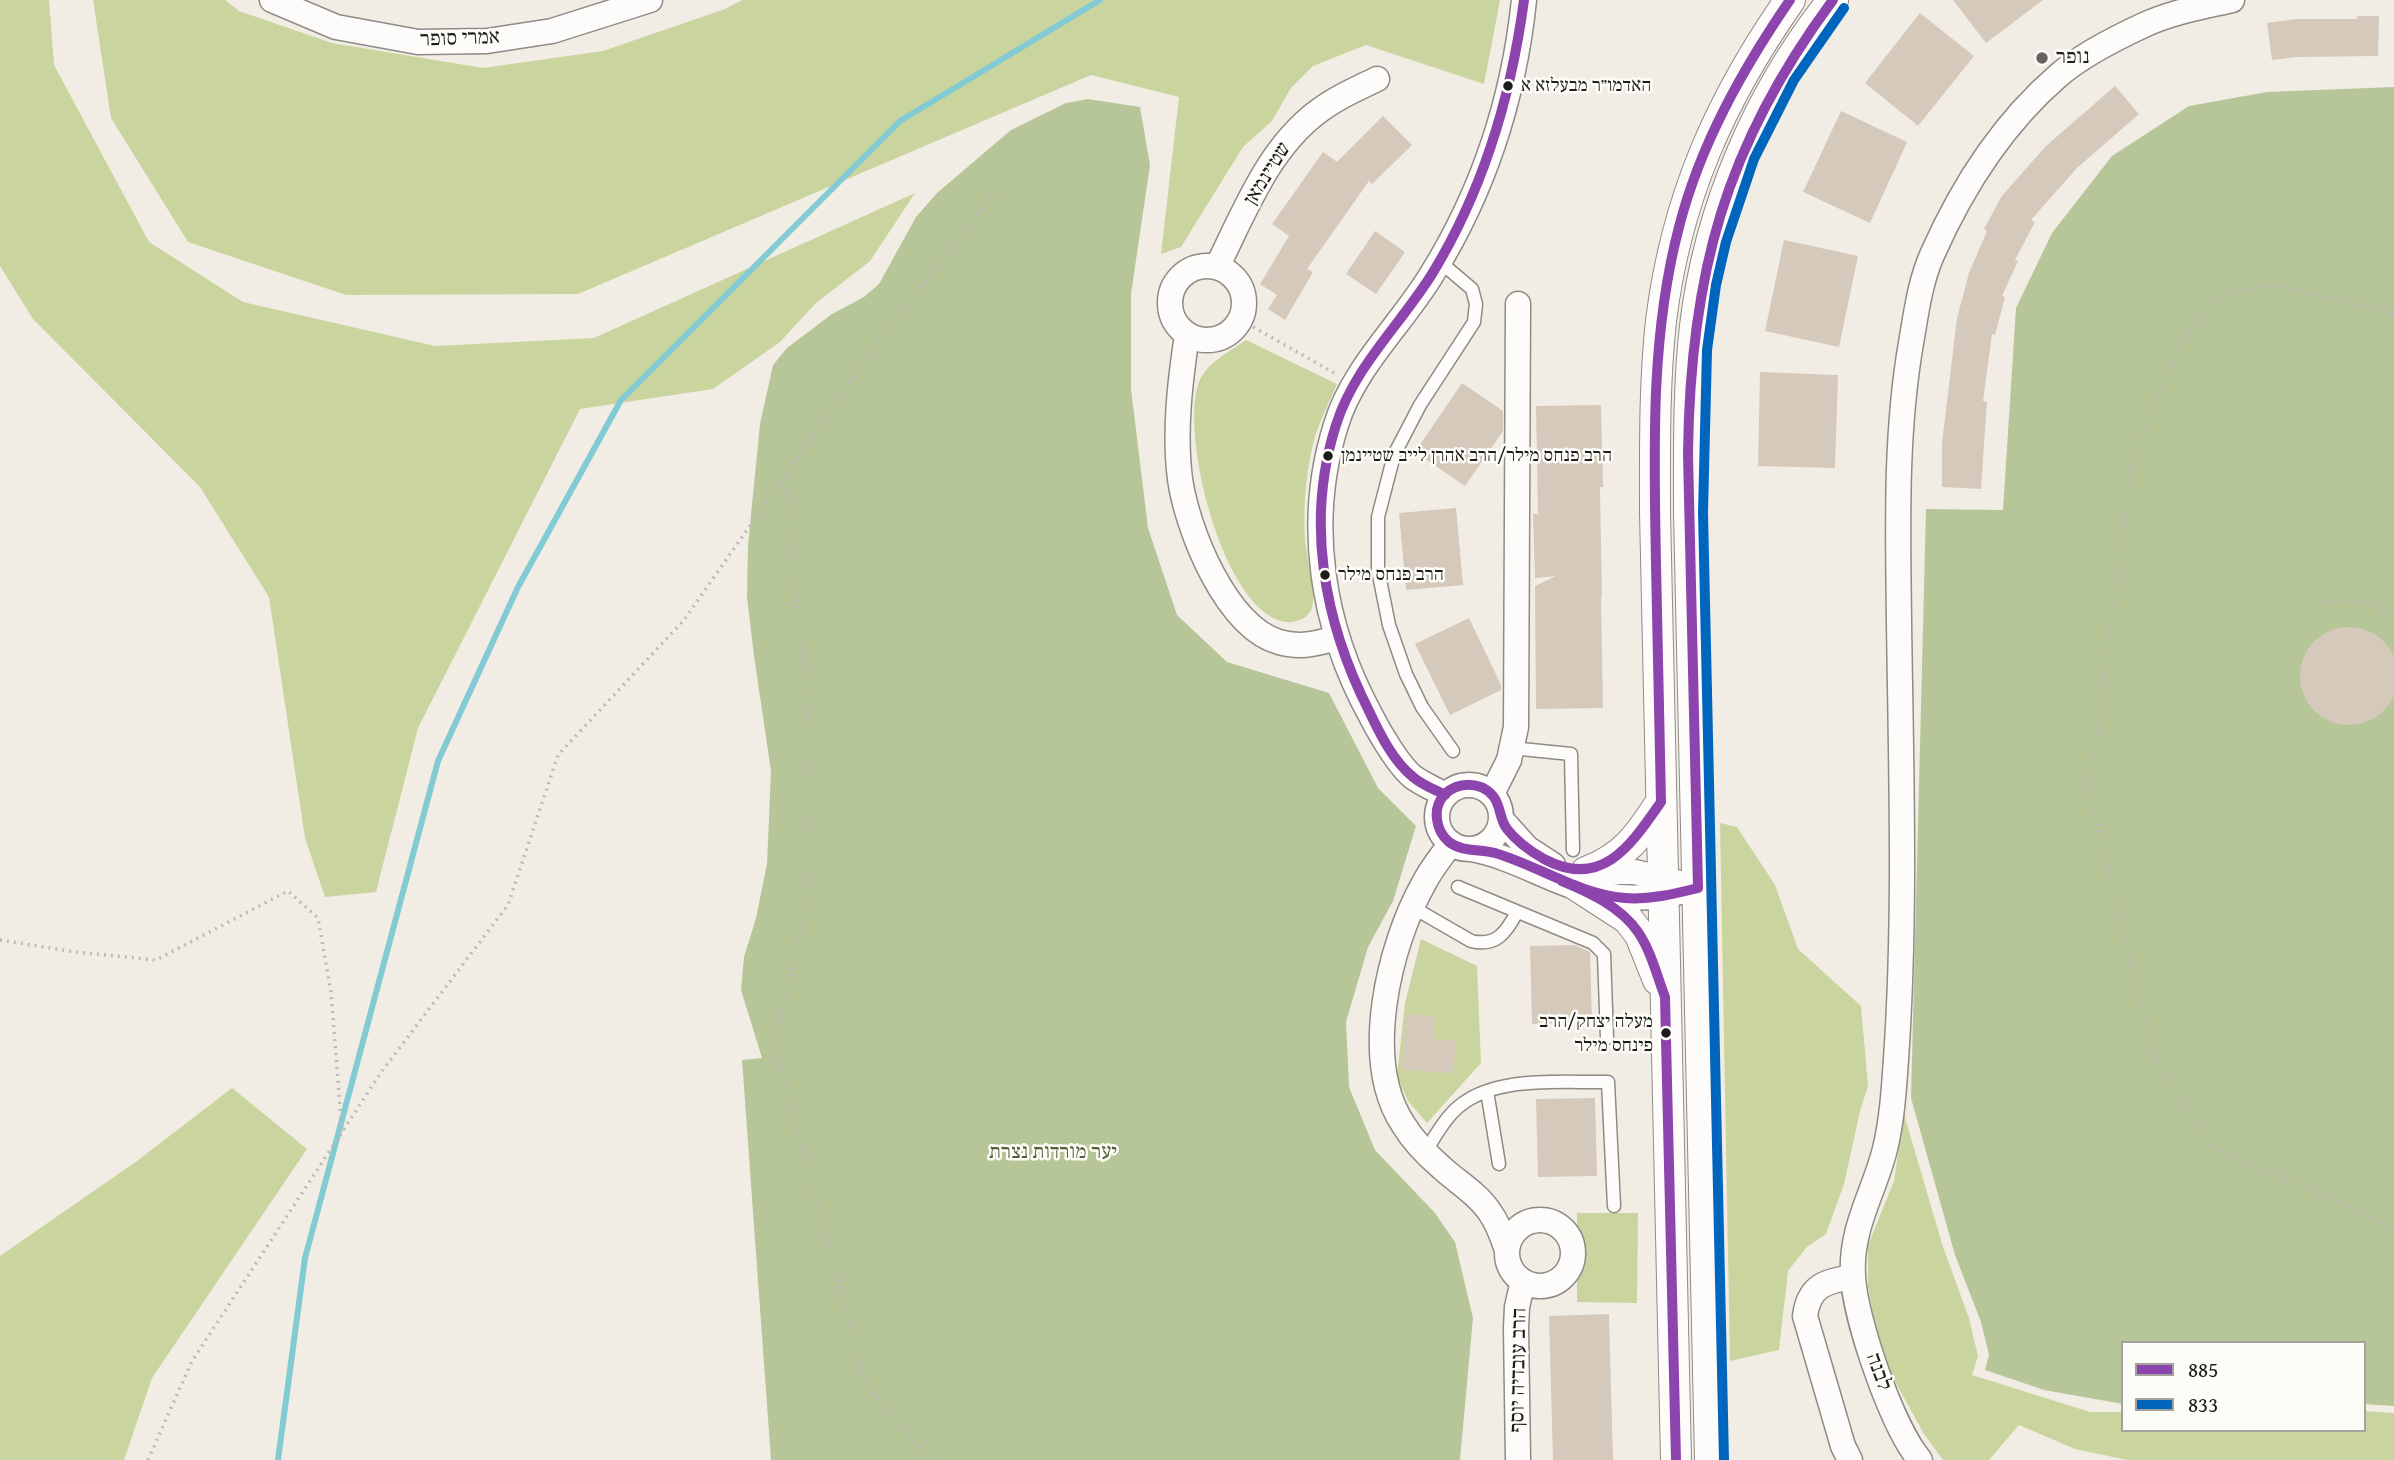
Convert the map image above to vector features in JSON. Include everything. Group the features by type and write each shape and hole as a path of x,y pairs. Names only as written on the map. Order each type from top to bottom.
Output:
{"street":[{"name":"אמרי סופר","path":"272,0 336,27 418,42 486,41 552,32 650,0"},
{"path":"1446,795 1413,777 1379,732 1358,693 1336,638 1320,554 1319,513 1325,467 1336,422 1355,385 1439,261 1484,169 1503,118 1519,45 1524,0"},
{"path":"1676,1460 1655,512 1656,403 1661,320 1670,267 1693,182 1735,87 1790,0"},
{"path":"1710,1460 1689,512 1691,393 1697,312 1713,234 1746,143 1760,112 1781,77 1833,0"},
{"name":"לבנה","path":"1920,1460 1897,1423 1882,1385 1866,1339 1853,1277 1853,1250 1860,1217 1885,1149 1896,1058 1903,862 1898,504 1900,422 1916,312 1930,260 1971,180 2004,132 2062,72 2147,23 2231,0"},
{"name":"שטיינמאן","path":"1217,267 1271,162 1289,139 1327,105 1377,79"},
{"path":"1217,267 1229,273 1238,283 1244,307 1241,320 1231,332 1220,338 1208,341 1187,335 1177,326 1171,314 1173,288 1181,276 1192,269 1217,267"},
{"path":"1492,794 1509,760 1516,727 1518,304"},
{"path":"1187,335 1180,378 1180,480 1204,557 1223,592 1245,620 1262,635 1278,642 1309,646 1336,638"},
{"path":"1476,1196 1535,1220 1546,1221 1564,1232 1570,1241 1572,1262 1567,1272 1550,1285 1539,1286 1523,1281 1512,1270 1499,1227 1489,1210 1440,1167 1402,1124 1390,1093 1383,1065 1381,1029 1395,951 1412,907 1424,882 1461,846 1488,843 1495,836 1501,819 1498,803 1492,794 1483,788 1472,784 1461,785 1446,795 1437,808 1439,830 1461,846 1579,869 1640,935 1665,997"},
{"path":"1501,819 1527,848 1557,867 1574,871 1619,855 1637,838 1661,802"},
{"path":"1579,869 1598,894 1625,898 1662,887 1698,888"},
{"path":"1507,1250 1516,1230 1535,1220"},
{"path":"1850,1460 1843,1446 1805,1317 1806,1303 1811,1294 1830,1281 1853,1277"},
{"name":"הרב עובדיה יוסף","path":"1518,1460 1516,1328 1517,1307 1523,1281"}],"lane":[{"path":"1439,261 1472,289 1476,304 1474,322 1420,405 1394,455 1378,517 1378,570 1389,625 1406,674 1422,707 1453,751"},
{"path":"1511,748 1571,754 1579,869"},
{"path":"1458,887 1593,943 1604,954 1607,1038"},
{"path":"1412,907 1471,941 1481,943 1493,942 1502,936 1517,912"},
{"path":"1426,1151 1455,1109 1487,1091 1513,1084 1608,1082 1614,1206"},
{"path":"1487,1091 1499,1164"}],"path":[{"path":"148,1460 192,1362 382,1071 508,905 558,755 684,620 882,337 1002,183"},
{"path":"2394,314 2266,284 2218,297 2179,344 2133,458 2089,791 2155,1059 2210,1145 2394,1228"},
{"path":"1241,320 1355,385"},
{"path":"786,472 809,730 809,894 774,1044 866,1385 930,1460"},
{"path":"2320,601 2358,600 2394,614"},
{"path":"0,940 75,952 156,960 288,891 318,918 331,992 342,1133"}],"green space":[{"path":"0,0 49,0 54,65 149,242 243,302 435,346 594,338 915,193 870,261 815,304 780,342 713,389 580,409 418,728 376,892 325,897 305,838 269,597 200,487 33,319 0,266"},
{"path":"93,0 225,0 239,11 332,43 483,68 603,51 725,9 742,0 1500,0 1484,84 1366,45 1313,66 1291,88 1272,121 1243,147 1181,247 1161,254 1179,97 1091,75 578,294 346,295 188,242 111,118"},
{"path":"2394,87 2394,1406 2366,1404 2366,1341 2121,1341 2121,1404 2044,1390 1985,1370 1989,1355 1981,1322 1955,1255 1911,1098 1926,509 2003,510 2016,308 2052,233 2112,156 2189,106 2267,92"},
{"name":"יער מורדות נצרת","path":"1088,99 1140,107 1150,165 1131,294 1131,389 1148,528 1177,615 1227,662 1329,693 1378,788 1416,826 1393,901 1368,947 1346,1022 1349,1087 1375,1150 1435,1213 1455,1242 1473,1318 1460,1460 771,1460 742,1060 762,1058 741,990 744,957 756,918 767,864 771,771 747,597 748,545 760,424 773,365 787,348 832,314 864,297 879,284 916,217 937,193 1011,130 1066,103"},
{"path":"1246,340 1337,384 1316,433 1306,486 1305,539 1313,592 1312,608 1305,617 1294,622 1286,622 1263,611 1243,588 1226,556 1211,518 1201,478 1195,439 1194,406 1199,382 1213,363"},
{"path":"1720,823 1737,827 1775,885 1798,949 1861,1006 1868,1086 1844,1184 1826,1234 1807,1247 1788,1271 1779,1350 1730,1361"},
{"path":"1421,939 1477,966 1481,1063 1427,1123 1408,1101 1397,1076 1405,1003"},
{"path":"232,1088 307,1149 152,1378 124,1460 0,1460 0,1256 137,1161"},
{"path":"1904,1114 1943,1247 1969,1318 1978,1356 1972,1375 2090,1412 2121,1412 2121,1432 2366,1432 2366,1411 2394,1413 2394,1460 2127,1460 2075,1449 2019,1425 1989,1460 1943,1460 1924,1434 1880,1354 1868,1286 1868,1245 1894,1181"},
{"path":"1577,1213 1638,1213 1637,1303 1577,1302"}],"building":[{"path":"1953,0 2043,0 1986,43"},
{"path":"1920,13 1974,56 1918,126 1865,83"},
{"path":"2357,16 2379,16 2378,56 2272,60 2267,23 2296,19 2357,19"},
{"path":"2115,86 2139,114 2077,168 2031,220 2035,222 2015,260 2018,261 2002,296 2005,297 1995,335 1992,334 1983,401 1987,402 1981,489 1942,487 1942,443 1957,318 1969,273 1987,231 1984,229 2001,197 2046,146"},
{"path":"1841,111 1907,142 1870,223 1803,192"},
{"path":"1383,116 1412,145 1372,184 1369,181 1307,269 1313,272 1285,320 1268,309 1277,295 1260,284 1289,236 1272,224 1323,152 1337,162"},
{"path":"1375,231 1405,252 1376,294 1346,274"},
{"path":"1784,240 1858,256 1839,347 1765,331"},
{"path":"1760,372 1838,375 1835,468 1758,466"},
{"path":"1462,383 1503,411 1503,431 1465,486 1415,452"},
{"path":"1601,405 1603,708 1536,709 1535,586 1556,576 1535,578 1533,514 1538,514 1536,406"},
{"path":"1456,508 1463,585 1406,590 1399,513"},
{"path":"1469,618 1501,690 1450,715 1415,644"},
{"path":"2349,627 2368,630 2384,641 2395,657 2395,695 2384,711 2368,722 2349,725 2330,722 2314,711 2303,695 2300,676 2303,657 2314,641 2330,630"},
{"path":"1575,945 1590,952 1592,1022 1532,1024 1530,946"},
{"path":"1406,1014 1435,1016 1433,1039 1456,1041 1453,1073 1402,1070"},
{"path":"1595,1098 1597,1176 1538,1177 1536,1099"},
{"path":"1609,1314 1613,1460 1553,1460 1549,1316"}],"waterway":[{"path":"278,1460 305,1258 438,761 518,587 621,400 900,121 1100,0"}],"transit line":[{"name":"885","path":"1445,795 1424,785 1399,763 1382,738 1353,677 1340,642 1324,571 1322,498 1327,461 1344,404 1366,365 1432,274 1481,176 1503,107 1524,0"},
{"name":"885","path":"1790,0 1739,81 1698,167 1679,227 1663,310 1658,352 1655,437 1661,802 1626,847 1599,866 1583,869 1564,867 1544,859 1524,846 1507,829 1496,800 1482,788 1469,785 1456,787 1445,794 1438,805 1438,825 1444,837 1454,845 1495,853 1591,891 1608,895 1643,898 1698,888 1688,454 1690,389 1696,328 1706,270 1721,214 1740,160 1765,107 1796,54 1833,0"},
{"name":"833","path":"1724,1460 1703,512 1707,350 1716,285 1726,242 1754,159 1794,80 1844,8"},
{"name":"885","path":"1562,881 1604,901 1631,923 1647,947 1665,997 1676,1460"}],"place":[{"name":"נופר","path":"2042,58"},
{"name":"האדמו״ר מבעלזא א","path":"1508,86"},
{"name":"הרב פנחס מילר/הרב אהרן לייב שטיינמן","path":"1328,456"},
{"name":"הרב פנחס מילר","path":"1325,575"},
{"name":"מעלה יצחק/הרב פינחס מילר","path":"1666,1033"}]}
